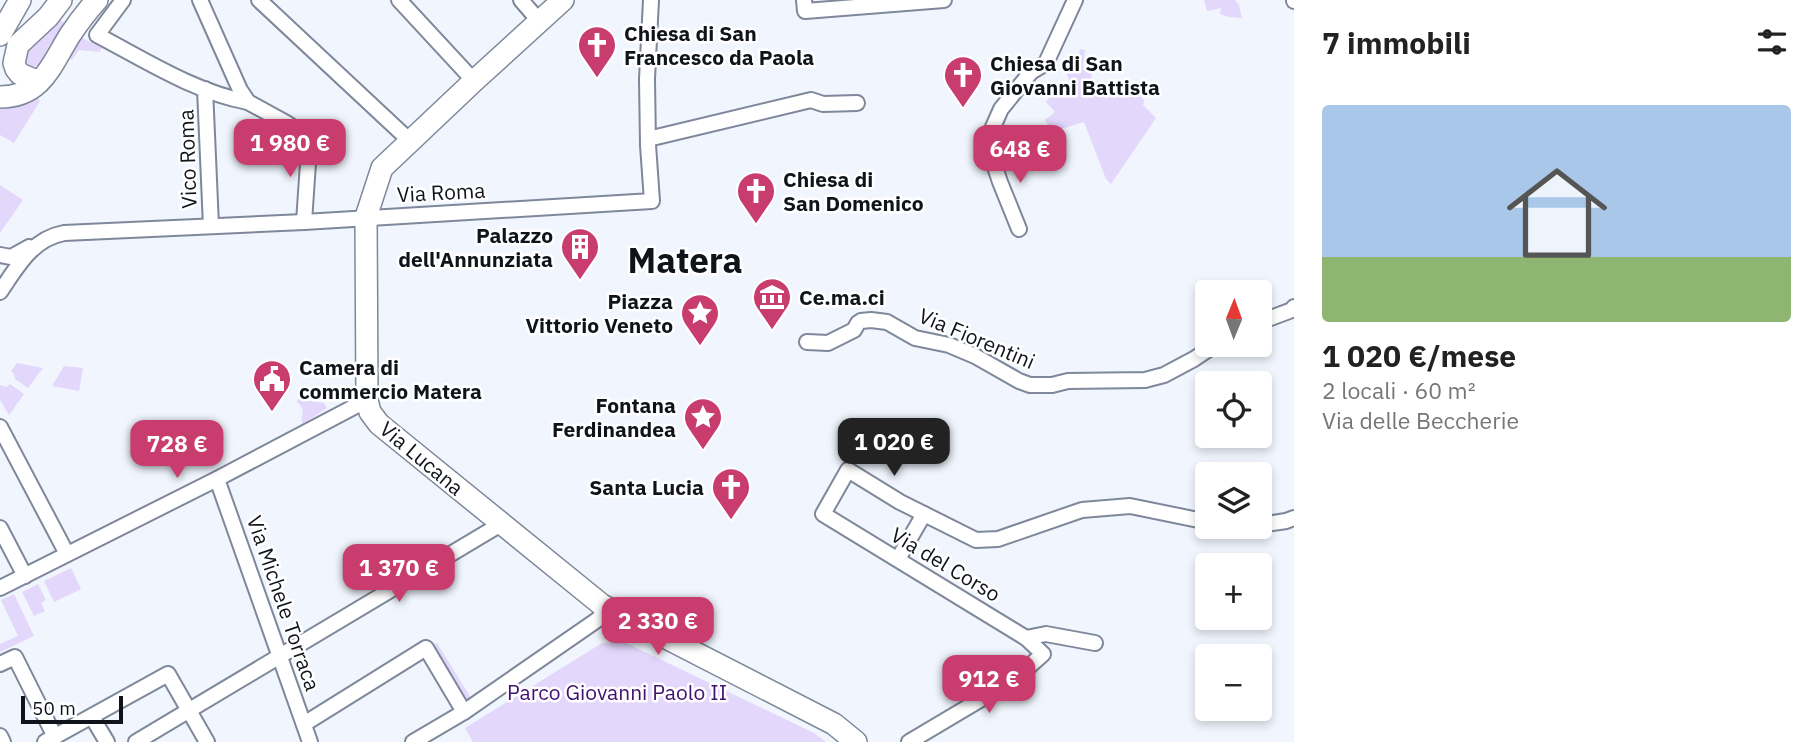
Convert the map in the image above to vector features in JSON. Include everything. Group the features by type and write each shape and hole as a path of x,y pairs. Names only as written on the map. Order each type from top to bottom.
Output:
{"street":[{"path":"39,82 30,80 16,69 8,27 47,18 61,0"},
{"path":"0,97 12,97 27,91 49,72 69,37 97,0"},
{"path":"123,0 97,35 180,78 226,98 248,103 325,148"},
{"path":"200,0 248,103"},
{"path":"259,0 410,141"},
{"path":"399,0 474,81"},
{"path":"521,0 540,22"},
{"name":"Via Lucana","path":"563,0 382,168 366,217 367,400 370,412 379,424 602,605 834,724 856,742"},
{"path":"651,0 647,79 648,139 811,100 824,104 857,103"},
{"path":"804,0 805,11 944,0"},
{"path":"1019,229 990,152 993,127 1001,109 1031,72 1046,63 1075,0"},
{"name":"Vico Roma","path":"205,89 211,226"},
{"path":"304,222 308,163 306,136"},
{"name":"Via Roma","path":"0,255 11,257 51,236 64,233 652,201 648,139"},
{"path":"0,292 21,261 40,242"},
{"path":"1272,318 1294,307"},
{"name":"Via Fiorentini","path":"807,342 828,343 854,330 861,321 887,322 915,338 949,345 975,356 1018,382 1030,385 1052,385 1068,381 1145,380 1164,375 1197,357"},
{"path":"0,587 217,479 367,400"},
{"path":"0,427 67,554"},
{"name":"Via del Corso","path":"909,742 1015,679 1043,654 1026,638 823,514 848,470 924,514"},
{"name":"Via Michele Torraca","path":"217,479 310,742"},
{"path":"898,559 924,514 976,540 998,539 1082,510 1130,506 1195,519"},
{"path":"1272,523 1294,518"},
{"path":"136,742 501,524"},
{"path":"0,530 25,576"},
{"path":"413,742 464,712 609,609"},
{"path":"1026,638 1046,634 1095,643"},
{"path":"304,724 426,648 464,712"},
{"path":"0,664 15,657 50,739 168,674 207,742"},
{"path":"92,716 107,742"},
{"path":"0,736 3,742"}],"green space":[{"path":"1204,0 1235,0 1242,18 1220,14 1221,8 1207,11"},
{"path":"54,16 69,26 44,64 26,67 21,57"},
{"path":"82,38 102,48 99,52 79,50 72,60 70,58"},
{"path":"1080,49 1085,50 1083,67 1091,68 1092,81 1124,79 1144,100 1143,105 1156,118 1111,184 1106,179 1084,122 1061,129 1050,129 1045,120 1055,112 1046,102 1055,91 1059,94 1071,85 1067,74 1070,60 1077,62"},
{"path":"38,98 40,101 14,143 0,135 0,104 13,105"},
{"path":"0,185 23,200 0,233"},
{"path":"17,363 43,368 28,388 15,379 11,371"},
{"path":"64,366 83,368 79,391 52,386"},
{"path":"10,384 24,394 9,415 0,400 0,386 6,387"},
{"path":"298,399 324,403 327,408 303,424 303,411"},
{"path":"71,568 81,589 54,602 44,581"},
{"path":"38,584 46,600 41,603 45,611 34,616 22,592"},
{"path":"14,594 34,636 0,652 0,644 18,636 1,600"},
{"name":"Parco Giovanni Paolo II","path":"624,642 814,733 826,742 473,742 465,728 602,643"},
{"path":"437,643 471,698 466,701 432,646"}],"place":[{"name":"Chiesa di San Francesco da Paola","path":"597,79"},
{"name":"Chiesa di San Giovanni Battista","path":"963,109"},
{"name":"Chiesa di San Domenico","path":"756,225"},
{"name":"Palazzo dell'Annunziata","path":"580,281"},
{"name":"Ce.ma.ci","path":"772,331"},
{"name":"Piazza Vittorio Veneto","path":"700,347"},
{"name":"Camera di commercio Matera","path":"272,413"},
{"name":"Fontana Ferdinandea","path":"703,451"},
{"name":"Santa Lucia","path":"731,521"}],"district":[{"name":"Matera","path":"685,260"}]}
